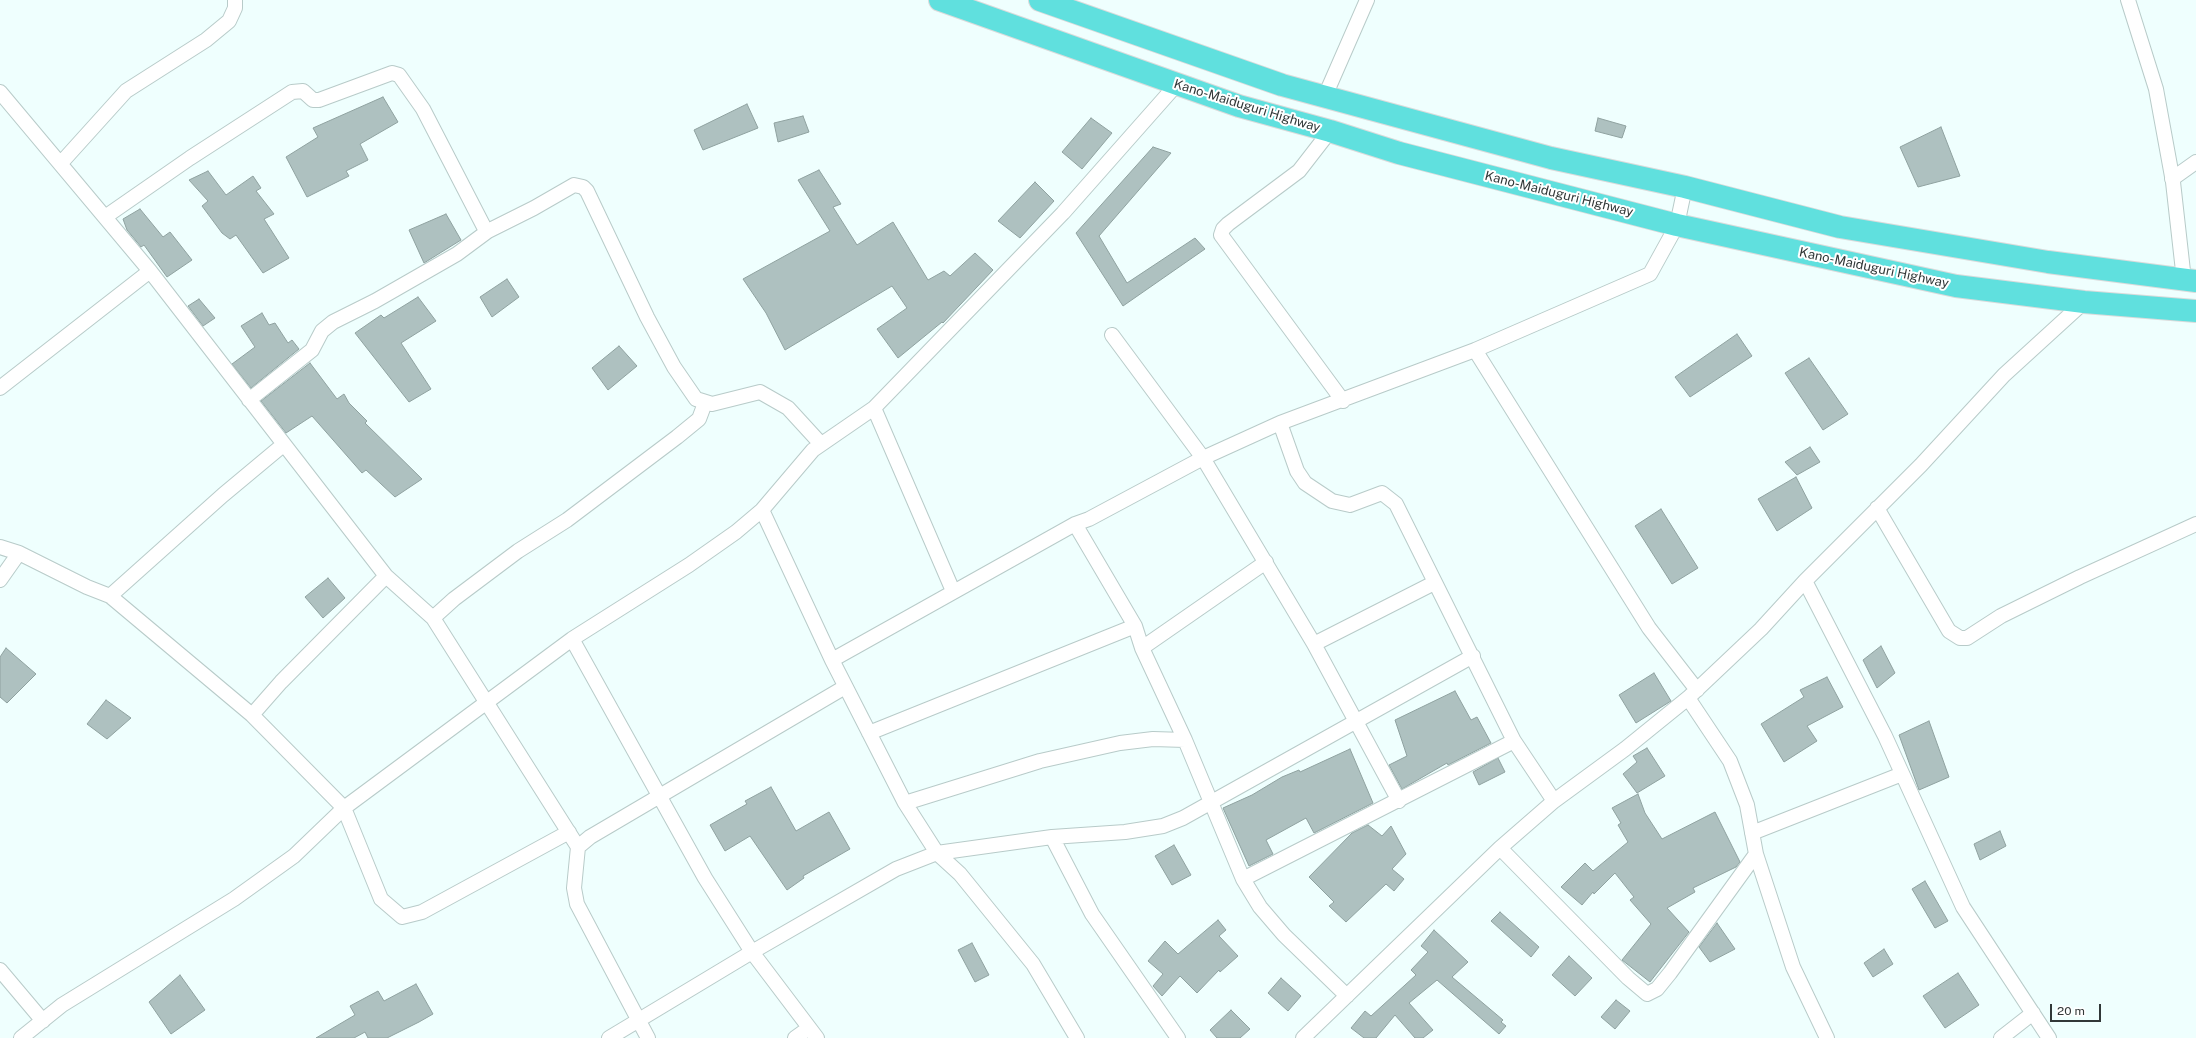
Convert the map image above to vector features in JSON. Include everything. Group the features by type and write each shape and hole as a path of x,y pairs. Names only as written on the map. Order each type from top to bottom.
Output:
{"highway":[{"name":"Kano-Maiduguri Highway","path":"940,0 1240,106 1330,131 1399,154 1678,225 1956,286 2084,302 2196,311"},
{"path":"1040,0 1282,85 1551,158 1685,187 1840,227 2048,262 2190,280"}],"street":[{"path":"61,163 126,91 206,40 229,21 235,8 235,0"},
{"path":"1325,96 1367,0"},
{"path":"2128,0 2156,89 2190,280"},
{"path":"105,217 190,158 292,92 302,91 313,100 319,100 392,74 399,75 423,109 484,228 488,231"},
{"path":"21,1038 62,1005 234,899 294,856 344,808 572,639 688,565 736,532 762,510 813,450 874,408 1063,213 1177,84"},
{"path":"0,92 150,271 248,400 386,576 433,618 578,848 574,888 578,904 638,1022 648,1038"},
{"path":"1330,131 1299,171 1228,224 1222,229 1221,235 1343,401"},
{"path":"2172,180 2196,162"},
{"path":"248,400 312,350 322,331 333,322 375,301 457,254 488,231 528,212 574,185 583,187 587,191 647,316 674,367 696,399 712,404 760,392 788,408 821,444"},
{"path":"832,660 1075,524 1089,519 1203,458 1280,423 1343,401 1474,350 1650,274 1678,225 1685,187"},
{"path":"0,388 150,271"},
{"path":"1303,1038 1500,848 1554,801 1625,749 1692,694 1761,629 1805,581 2004,375 2084,302"},
{"path":"1112,335 1203,458 1314,644 1399,801"},
{"path":"1474,350 1692,694 1730,761 1747,805 1756,854 1793,967 1827,1038"},
{"path":"433,618 454,599 518,551 567,520 678,437 698,419 705,403"},
{"path":"874,408 954,592"},
{"path":"1280,423 1297,471 1305,483 1332,501 1350,505 1382,493 1396,504 1417,543 1434,583 1473,656 1514,741 1554,801"},
{"path":"110,596 222,495 283,445"},
{"path":"1877,508 1949,631 1960,638 1966,638 2001,616 2080,577 2196,524"},
{"path":"762,510 845,687 905,803 937,852 960,874 1033,964 1077,1038"},
{"path":"1075,524 1135,626 1142,648 1185,740 1243,879 1260,907 1284,935 1347,996"},
{"path":"0,548 19,553 86,587 110,596 252,715 344,808 381,899 402,917 422,912 569,832"},
{"path":"0,580 19,553"},
{"path":"1142,648 1266,562"},
{"path":"252,715 281,682 386,576"},
{"path":"1805,581 1882,729 1963,907 2049,1038"},
{"path":"1314,644 1434,583"},
{"path":"869,733 1135,626"},
{"path":"572,639 705,878 752,952 813,1033 795,1038"},
{"path":"609,1038 638,1022 752,952 896,869 937,852 1052,837 1125,832 1163,826 1183,818 1473,656"},
{"path":"578,848 590,837 845,687"},
{"path":"905,803 1040,761 1120,743 1152,739 1185,740"},
{"path":"1243,879 1399,801 1514,741"},
{"path":"1752,833 1902,774"},
{"path":"1052,837 1092,914 1178,1038"},
{"path":"1500,848 1628,978 1647,994 1651,993 1661,983 1756,854"},
{"path":"0,970 43,1021"},
{"path":"2001,1038 2033,1013"}],"building":[{"path":"383,97 398,122 360,144 368,160 346,171 349,176 307,197 286,157 318,137 313,128"},
{"path":"747,104 758,128 703,150 694,130"},
{"path":"803,116 809,132 778,142 774,123"},
{"path":"1091,118 1112,133 1082,169 1062,152"},
{"path":"1598,118 1626,126 1622,138 1595,131"},
{"path":"1941,127 1960,176 1918,187 1900,147"},
{"path":"1153,147 1171,153 1099,236 1127,283 1195,238 1205,249 1123,306 1076,233"},
{"path":"819,170 841,204 833,207 857,245 893,222 928,280 944,271 950,276 975,253 993,270 943,323 942,322 898,358 877,329 907,308 892,286 785,350 766,313 743,279 830,231 798,180"},
{"path":"208,171 226,195 253,176 261,188 256,191 274,214 264,219 289,258 263,273 236,235 230,239 222,233 202,206 208,201 189,180"},
{"path":"1035,182 1054,201 1020,238 998,221"},
{"path":"140,209 163,237 170,232 192,260 167,277 144,245 141,247 127,230 123,219"},
{"path":"446,214 461,240 424,263 409,230"},
{"path":"507,279 519,297 492,317 480,297"},
{"path":"418,297 436,321 401,343 431,389 409,402 355,333 381,315 384,318"},
{"path":"199,299 215,318 203,326 188,306"},
{"path":"262,313 269,325 275,323 288,343 292,340 299,349 251,388 232,364 255,347 241,326"},
{"path":"1737,334 1752,356 1690,397 1675,377"},
{"path":"619,346 637,366 608,390 592,368"},
{"path":"1809,358 1848,414 1823,430 1785,373"},
{"path":"310,363 337,399 344,394 349,403 367,421 365,423 422,479 395,497 366,470 362,473 312,416 286,433 261,401"},
{"path":"1810,447 1820,462 1797,475 1785,462"},
{"path":"1796,477 1812,508 1777,531 1758,499"},
{"path":"1661,509 1698,568 1672,584 1635,526"},
{"path":"328,578 345,598 323,618 305,597"},
{"path":"1881,646 1895,673 1877,688 1863,660"},
{"path":"6,648 36,674 7,703 0,697 0,657"},
{"path":"1654,673 1671,701 1636,723 1619,695"},
{"path":"1827,677 1843,707 1807,726 1817,741 1784,762 1761,724 1804,697 1800,690"},
{"path":"1455,691 1471,720 1477,717 1491,743 1448,765 1447,763 1402,789 1389,765 1407,756 1395,720"},
{"path":"106,700 131,718 107,739 87,724"},
{"path":"1929,721 1949,777 1919,790 1899,735"},
{"path":"1647,748 1665,776 1637,793 1623,774 1637,762 1633,756"},
{"path":"1350,749 1373,803 1314,833 1306,818 1266,840 1273,854 1249,866 1223,808 1252,795 1282,777 1299,770 1300,772"},
{"path":"1498,758 1505,772 1479,785 1473,772"},
{"path":"771,787 796,831 829,812 850,849 803,876 804,878 787,890 750,836 725,851 710,825 747,804 745,801"},
{"path":"1638,794 1645,813 1662,839 1715,812 1740,862 1736,867 1693,888 1695,892 1667,908 1689,932 1650,982 1622,960 1651,924 1630,900 1634,897 1615,873 1594,894 1593,892 1582,905 1561,887 1585,863 1593,871 1628,842 1618,825 1621,823 1612,808"},
{"path":"1368,825 1382,836 1391,826 1406,854 1392,869 1404,879 1394,891 1386,884 1346,922 1329,906 1334,902 1309,877 1352,833"},
{"path":"2000,831 2006,846 1980,860 1974,844"},
{"path":"1174,845 1191,875 1172,885 1155,856"},
{"path":"1925,881 1948,921 1935,928 1912,889"},
{"path":"1500,912 1539,947 1531,957 1491,921"},
{"path":"1218,920 1226,930 1219,936 1238,956 1220,972 1219,970 1197,993 1180,976 1162,996 1153,986 1163,974 1148,961 1165,941 1178,954"},
{"path":"1717,923 1735,949 1710,962 1699,947"},
{"path":"1434,930 1468,962 1452,977 1503,1020 1501,1022 1506,1026 1499,1034 1437,980 1409,1003 1433,1030 1423,1038 1415,1038 1395,1015 1376,1038 1364,1038 1351,1028 1365,1011 1371,1016 1416,975 1411,970 1428,952 1421,946"},
{"path":"972,943 989,975 975,982 958,950"},
{"path":"1884,949 1893,964 1873,977 1864,963"},
{"path":"1569,956 1592,978 1575,996 1552,975"},
{"path":"1958,973 1979,1005 1945,1028 1923,996"},
{"path":"180,975 205,1010 171,1034 149,1002"},
{"path":"1281,978 1301,996 1288,1011 1268,993"},
{"path":"416,984 433,1014 419,1022 387,1038 368,1038 365,1032 354,1038 316,1038 355,1015 350,1006 378,991 384,1001"},
{"path":"1616,1000 1630,1011 1615,1029 1601,1017"},
{"path":"1231,1010 1250,1029 1240,1038 1217,1038 1210,1030"}]}
